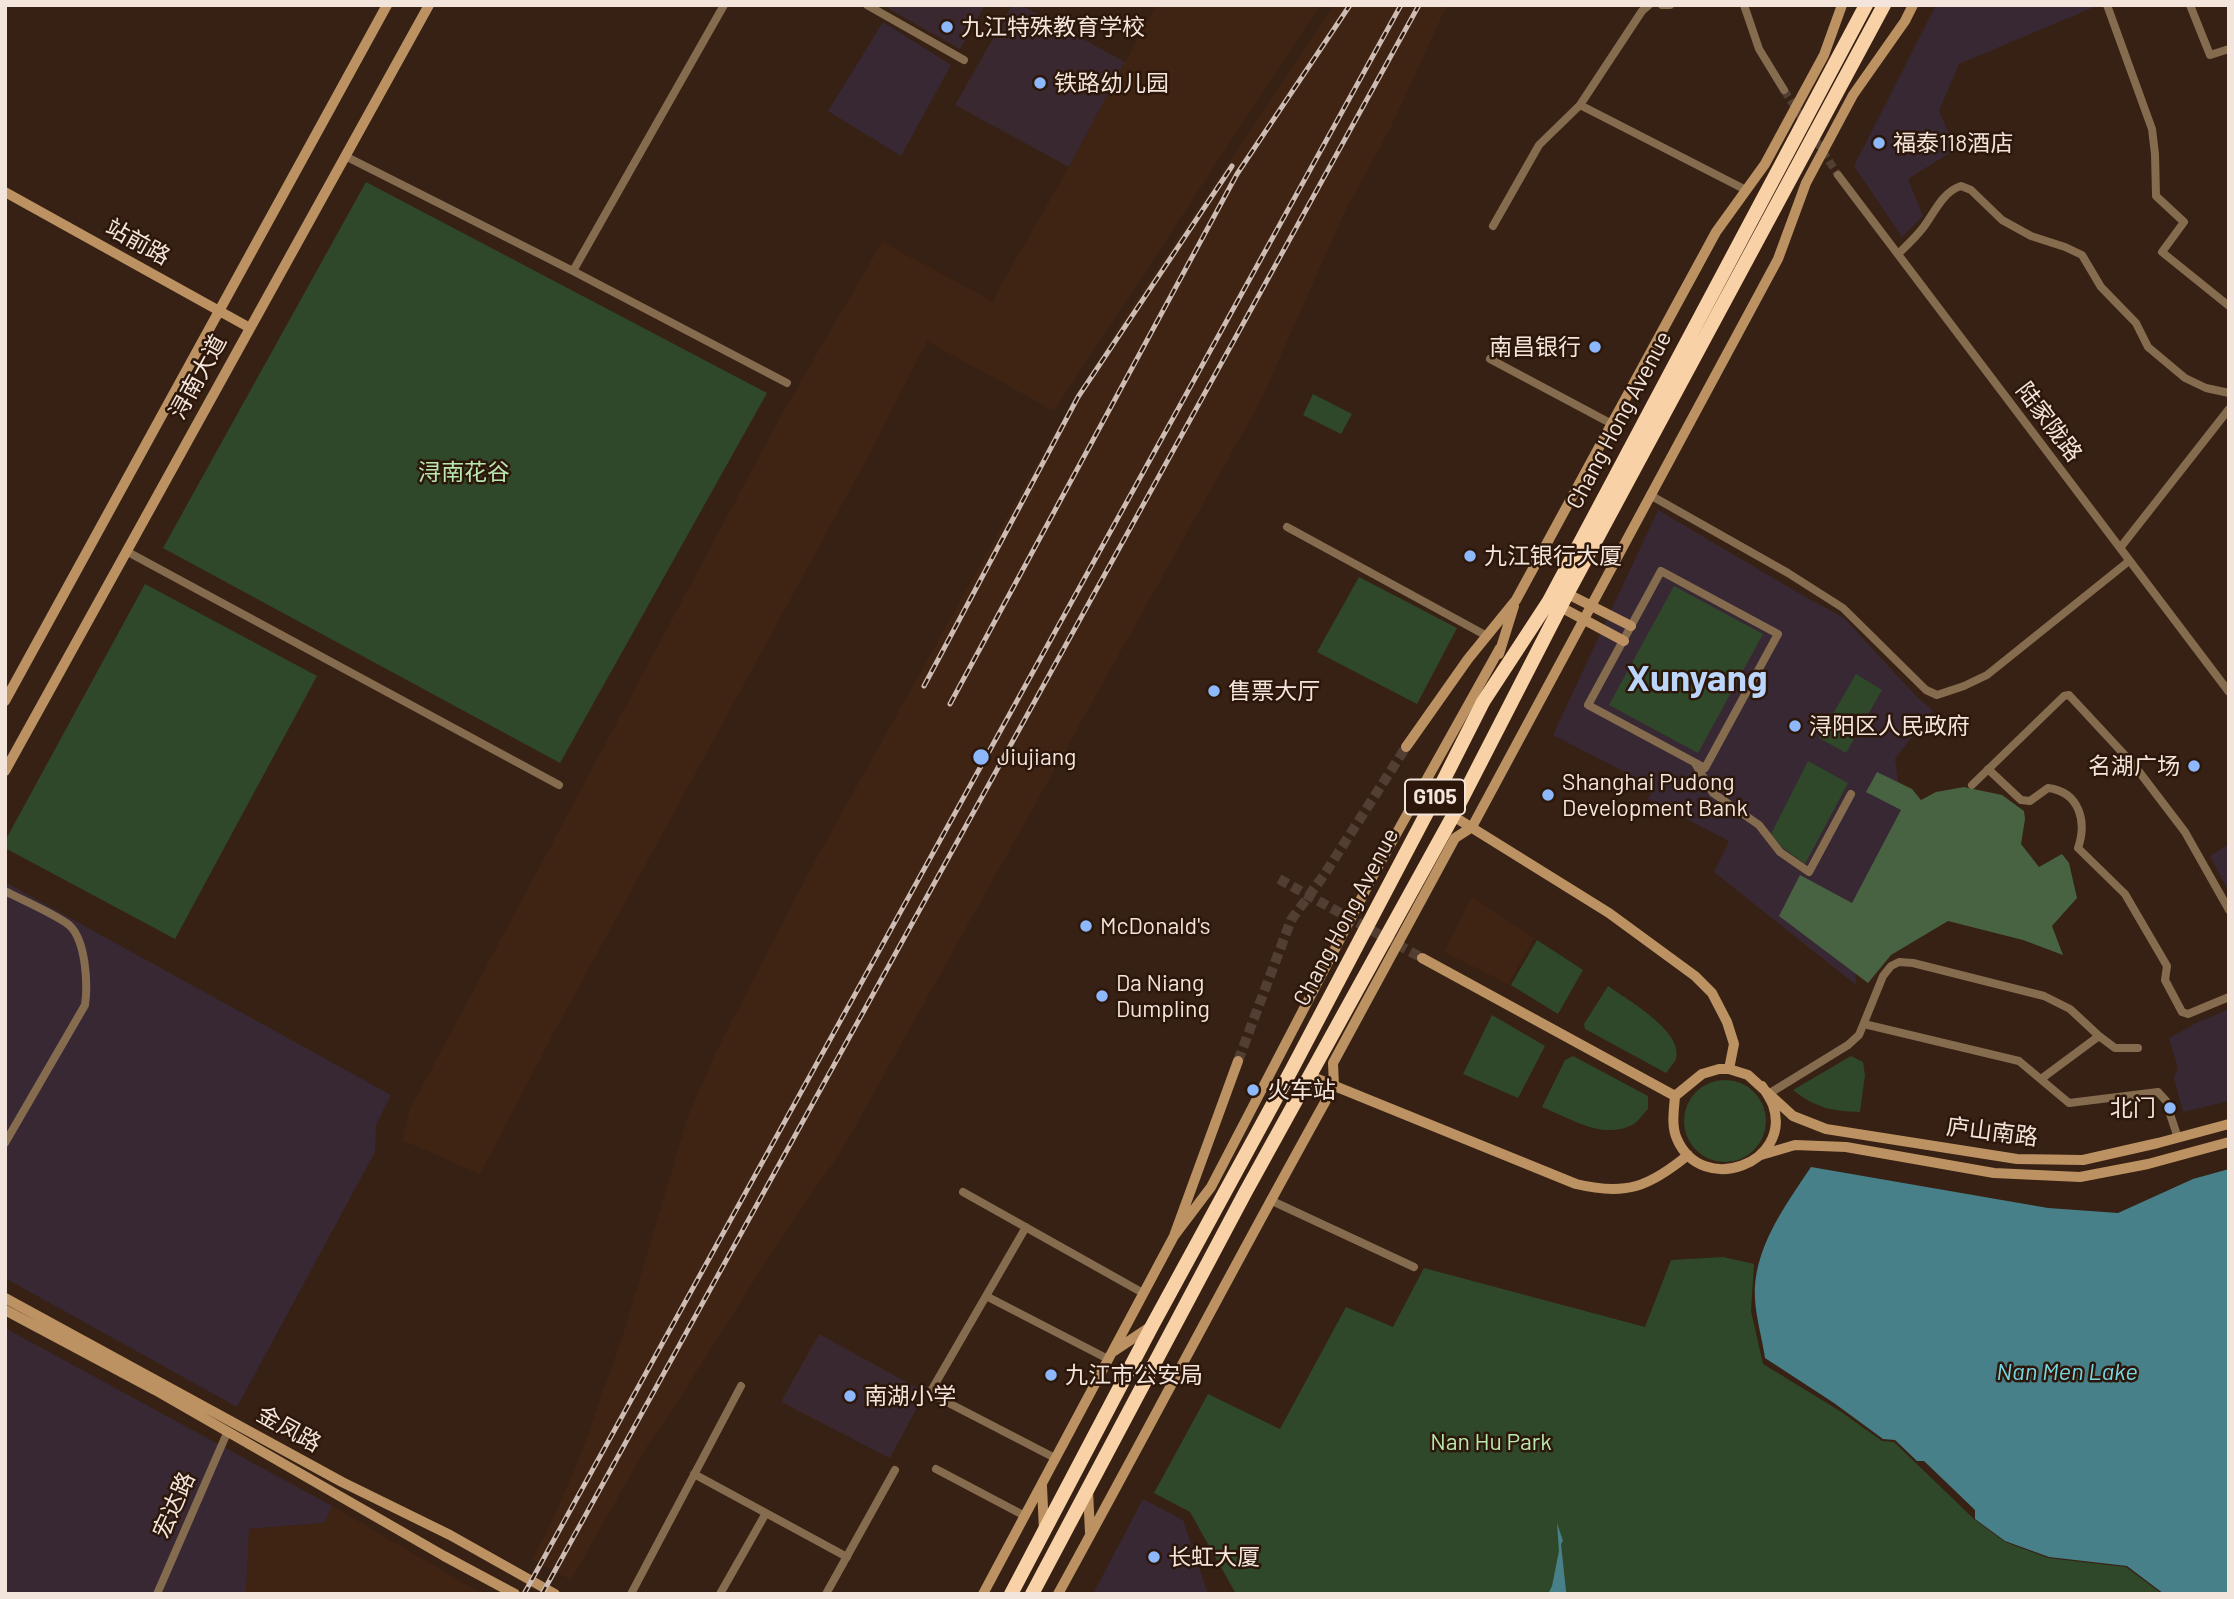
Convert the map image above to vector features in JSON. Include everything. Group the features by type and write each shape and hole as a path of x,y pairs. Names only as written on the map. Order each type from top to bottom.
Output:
{"highway":[{"name":"Chang Hong Avenue","path":"1032,1594 1088,1486 1453,816 1558,597 1866,5"},
{"name":"Chang Hong Avenue","path":"1011,1594 1298,1057 1483,702 1558,597 1884,5"}],"street":[{"name":"浔南大道","path":"5,701 387,5"},
{"name":"浔南大道","path":"5,771 429,5"},
{"path":"573,271 724,5"},
{"path":"867,5 964,60"},
{"path":"1493,226 1539,145 1580,105 1642,11 1649,5"},
{"path":"1662,5 1670,5"},
{"path":"1744,5 1759,49 1784,90"},
{"path":"1483,702 1516,600 1716,232 1765,164 1824,55 1842,5"},
{"path":"1058,1594 1334,1086 1333,1063 1454,838 1472,827 1778,259 1811,172 1853,96 1905,21 1913,5"},
{"path":"2107,5 2152,129 2155,196 2184,222 2162,252 2229,306"},
{"path":"2190,5 2210,55 2229,49"},
{"path":"1580,105 1746,190"},
{"path":"347,157 787,383"},
{"name":"陆家陇路","path":"1838,175 2229,692"},
{"path":"1898,254 1922,229 1953,189 1961,186 1971,190 2002,220 2031,236 2082,255 2101,287 2136,323 2148,347 2185,378 2206,388 2229,393"},
{"name":"站前路","path":"5,192 250,328"},
{"path":"1490,359 1612,424"},
{"path":"2120,548 2229,410"},
{"path":"1650,495 1788,573 1843,608 1926,690 1937,695 1987,675 2129,561"},
{"path":"1287,527 1487,636"},
{"path":"126,551 559,785"},
{"path":"1661,571 1778,634 1705,768 1588,705 1631,626 1661,571"},
{"path":"1558,597 1591,606 1631,626"},
{"path":"1558,597 1584,619 1623,641"},
{"path":"1406,747 1468,659 1516,600"},
{"path":"1174,1236 1211,1187 1375,873 1500,648"},
{"path":"1972,785 2064,696 2069,695 2134,765 2185,832 2229,910"},
{"path":"1694,762 1713,793 1759,825 1780,852 1809,872 1851,794"},
{"path":"1988,769 2021,800 2030,801 2048,788 2066,794 2074,802 2083,822 2078,848 2125,894 2167,966 2165,980 2182,1012 2188,1014 2229,996"},
{"path":"1453,816 1609,914 1695,976 1712,993 1727,1021 1734,1044 1729,1069"},
{"path":"5,891 68,924 81,950 86,983 85,1005 5,1143"},
{"path":"1422,958 1675,1096"},
{"path":"1766,1089 1848,1045 1859,1035 1883,976 1891,966 1899,962 1913,963 2044,996 2070,1010 2115,1048 2138,1048"},
{"path":"1864,1024 2019,1061 2068,1103 2158,1092 2167,1102"},
{"path":"2042,1079 2099,1036"},
{"path":"983,1594 1174,1236 1238,1061"},
{"path":"1719,1069 1748,1075 1766,1089 1773,1106 1774,1127 1772,1138 1761,1155 1752,1162 1728,1171 1708,1168 1688,1155 1677,1139 1673,1118 1675,1096 1702,1074 1719,1069"},
{"path":"1310,1076 1589,1187 1635,1187 1665,1173 1688,1155"},
{"name":"庐山南路","path":"1766,1089 1793,1116 1826,1129 2017,1159 2084,1160 2229,1124"},
{"path":"2170,1114 2178,1138"},
{"name":"庐山南路","path":"1761,1155 1796,1145 1846,1147 1994,1173 2080,1177 2148,1164 2229,1142"},
{"path":"963,1192 1143,1293"},
{"path":"1270,1200 1414,1267"},
{"path":"1026,1227 932,1391 939,1398 1055,1458"},
{"path":"986,1296 1110,1356"},
{"name":"金凤路","path":"5,1298 330,1475 461,1541 555,1594"},
{"name":"金凤路","path":"5,1310 155,1390 515,1594"},
{"path":"1110,1356 1152,1326"},
{"path":"631,1594 741,1386"},
{"name":"宏达路","path":"157,1594 227,1433"},
{"path":"936,1469 1024,1516"},
{"path":"826,1594 895,1470"},
{"path":"694,1474 847,1557"},
{"path":"1042,1483 1044,1531"},
{"path":"1088,1486 1090,1536"},
{"path":"720,1594 766,1513"}],"shaded area":[{"name":"九江特殊教育学校","path":"882,5 985,5 960,49"},
{"name":"铁路幼儿园","path":"1012,5 1021,5 1125,62 1069,167 955,105"},
{"path":"1156,5 1320,5 1054,411 927,341 868,457 551,1038 480,1174 402,1140 410,1109 784,410 882,242 994,302 998,290 1069,167"},
{"path":"1334,5 1447,5 1391,127 1345,211 1261,400 842,1150 779,1241 647,1446 571,1580 532,1559 580,1457 624,1332 688,1116 718,1048 810,870 1044,451 1118,327"},
{"path":"1936,5 2099,5 1959,64 1939,111 1956,149 1908,179 1923,216 1902,237 1854,166"},
{"path":"883,22 951,65 901,156 828,111"},
{"name":"浔阳区人民政府","path":"1658,510 1844,618 1918,698 1933,710 1895,759 1902,810 1852,904 1856,985 1714,872 1729,841 1648,799 1654,787 1553,735"},
{"path":"2229,844 2229,892 2210,856"},
{"path":"5,882 391,1095 376,1125 375,1152 237,1407 5,1278"},
{"path":"1472,897 1534,938 1508,984 1444,952"},
{"path":"2229,1009 2229,1101 2183,1112 2174,1078 2178,1068 2169,1038"},
{"path":"5,1328 332,1506 325,1523 250,1529 246,1594 5,1594"},
{"name":"南湖小学","path":"819,1334 919,1389 912,1403 918,1406 890,1458 781,1402"},
{"name":"长虹大厦","path":"1143,1499 1183,1520 1208,1594 1093,1594"},
{"path":"332,1506 479,1592 478,1594 246,1594 249,1529 325,1523"}],"green space":[{"name":"浔南花谷","path":"366,182 767,393 560,763 163,548"},
{"path":"1313,394 1352,414 1341,434 1303,415"},
{"path":"1359,577 1457,628 1417,704 1317,652"},
{"path":"145,584 317,676 175,939 5,848 5,841"},
{"path":"1674,586 1763,634 1698,753 1609,705"},
{"path":"1856,674 1882,690 1846,753 1819,738"},
{"path":"1808,761 1848,783 1805,864 1782,847 1771,834"},
{"path":"1877,772 1912,789 1921,800 1936,792 1964,787 2002,795 2024,811 2021,844 2039,867 2062,854 2069,863 2077,898 2052,926 2063,955 2023,940 1948,921 1891,955 1868,983 1779,916 1800,875 1852,903 1901,810 1866,792"},
{"path":"1537,940 1583,970 1558,1014 1511,985"},
{"path":"1608,986 1640,1007 1663,1027 1671,1038 1676,1048 1676,1059 1666,1073 1585,1029 1584,1024"},
{"path":"1492,1015 1545,1046 1518,1098 1463,1074"},
{"path":"1573,1056 1648,1096 1648,1109 1632,1125 1609,1130 1586,1126 1542,1107 1565,1060"},
{"path":"1851,1056 1863,1062 1865,1075 1860,1112 1824,1107 1793,1090"},
{"path":"1725,1080 1741,1083 1754,1092 1763,1105 1766,1121 1763,1137 1754,1150 1741,1159 1725,1162 1709,1159 1696,1150 1687,1137 1684,1121 1687,1105 1696,1092 1709,1083"},
{"name":"Nan Hu Park","path":"1723,1257 1754,1264 1751,1311 1763,1364 1840,1411 1882,1441 1894,1442 1975,1520 2005,1542 2048,1558 2126,1567 2162,1594 1236,1594 1190,1512 1154,1493 1208,1394 1280,1429 1346,1307 1393,1327 1424,1268 1645,1327 1671,1260"}],"water":[{"name":"Nan Men Lake","path":"1811,1167 2048,1208 2118,1213 2193,1179 2229,1169 2229,1594 2164,1594 2127,1566 2049,1557 2005,1541 1975,1519 1975,1510 1924,1461 1917,1461 1895,1440 1883,1439 1765,1358 1755,1299 1759,1263 1772,1229"},
{"path":"1557,1523 1563,1541 1561,1544 1568,1594 1548,1594 1559,1551"}],"tunnel":[{"path":"1784,90 1838,175"},
{"path":"1238,1061 1291,920 1324,875 1406,747"},
{"path":"1279,879 1422,958"}],"railway":[{"path":"950,704 1237,174 1350,5"},
{"path":"524,1594 1401,5"},
{"path":"542,1594 1419,5"},
{"path":"924,686 1078,397 1232,166"}],"place":[{"name":"九江特殊教育学校","path":"947,27"},
{"name":"铁路幼儿园","path":"1040,83"},
{"name":"福泰118酒店","path":"1879,143"},
{"name":"南昌银行","path":"1595,347"},
{"name":"九江银行大厦","path":"1470,556"},
{"name":"售票大厅","path":"1214,691"},
{"name":"浔阳区人民政府","path":"1795,726"},
{"name":"Jiujiang","path":"981,757"},
{"name":"名湖广场","path":"2194,766"},
{"name":"Shanghai Pudong Development Bank","path":"1548,795"},
{"name":"McDonald's","path":"1086,926"},
{"name":"Da Niang Dumpling","path":"1102,996"},
{"name":"火车站","path":"1253,1090"},
{"name":"北门","path":"2170,1108"},
{"name":"九江市公安局","path":"1051,1375"},
{"name":"南湖小学","path":"850,1396"},
{"name":"长虹大厦","path":"1154,1557"}],"district":[{"name":"Xunyang","path":"1697,679"}]}
